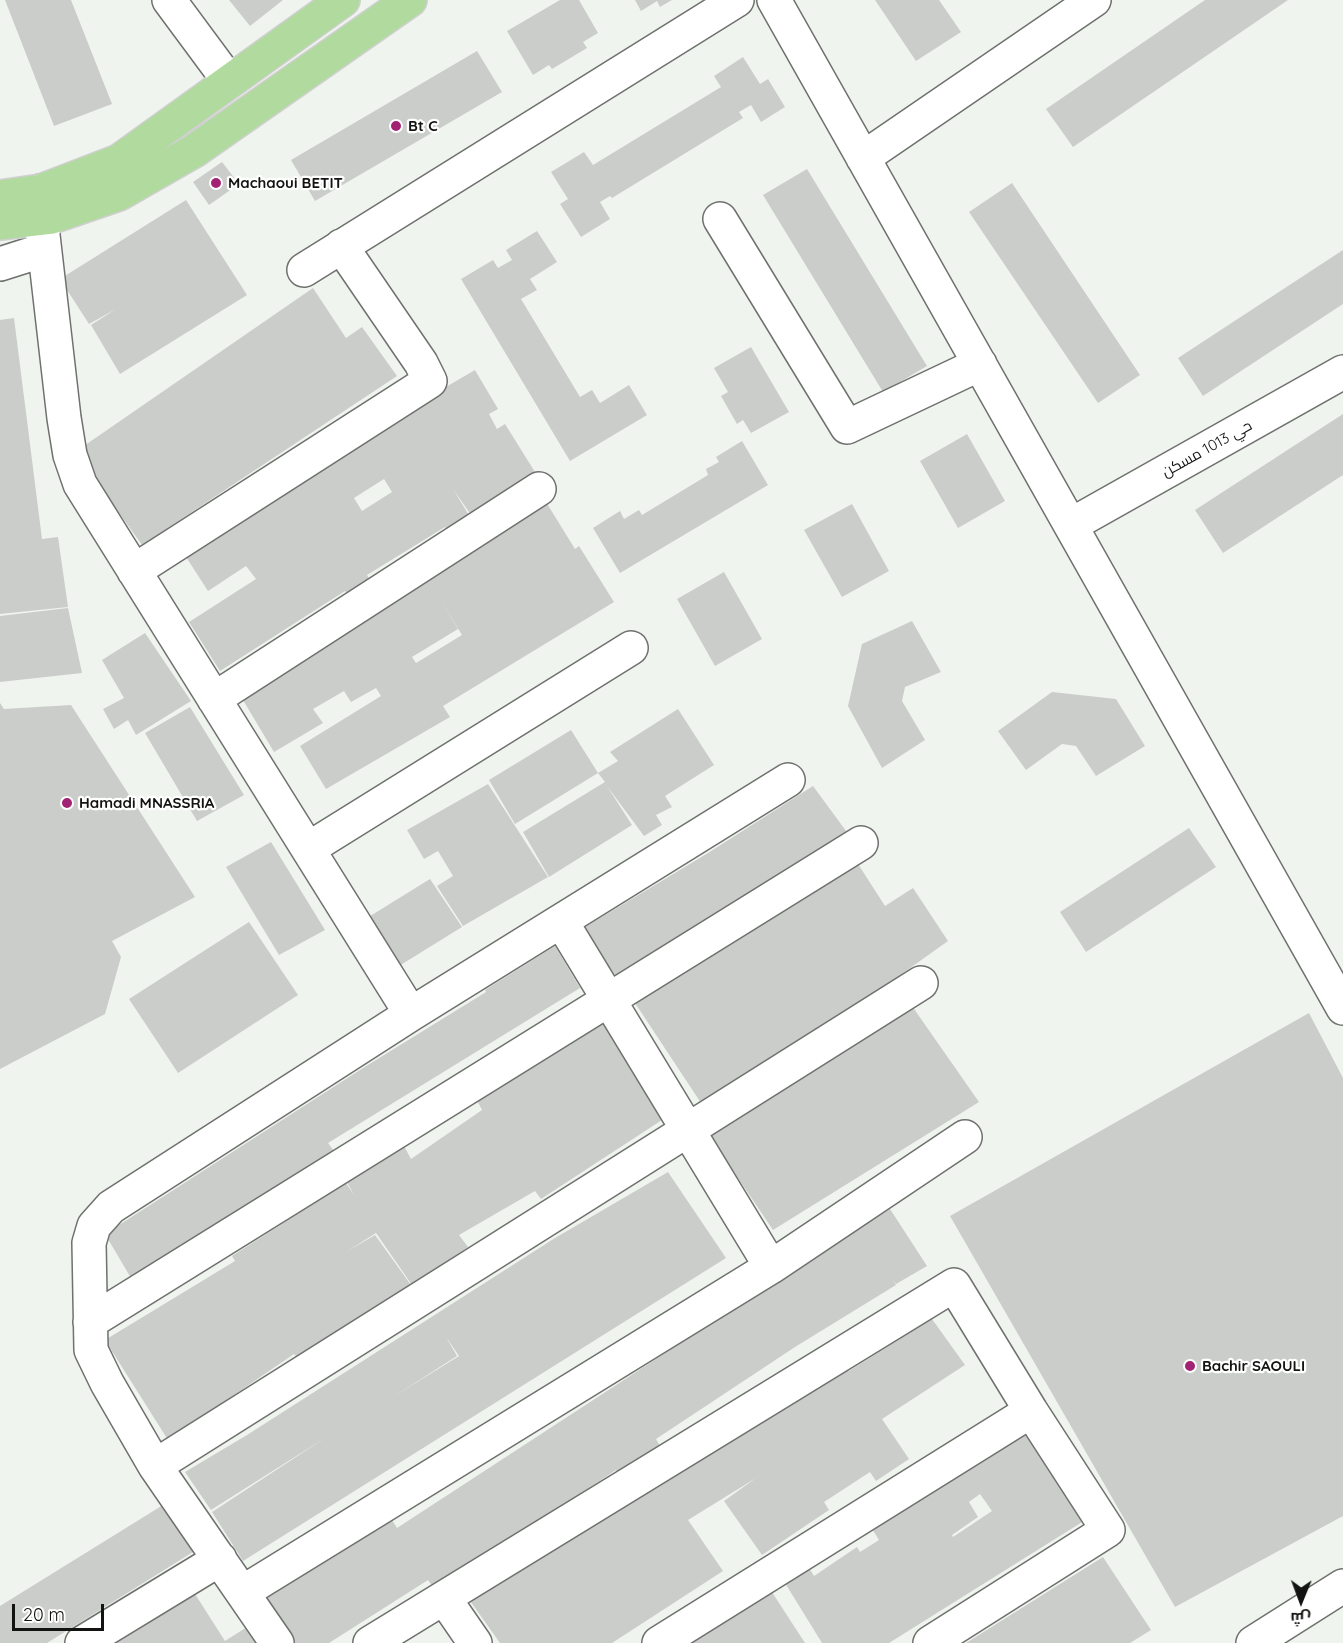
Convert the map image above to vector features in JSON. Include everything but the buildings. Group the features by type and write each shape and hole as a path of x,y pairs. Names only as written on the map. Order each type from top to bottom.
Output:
{"main road":[{"path":"42,220 119,161 343,0"},
{"path":"0,223 42,220 119,194 194,151 410,0"},
{"path":"0,197 42,220"}],"street":[{"path":"169,0 229,81"},
{"path":"304,270 737,0"},
{"path":"774,0 1343,1008"},
{"path":"863,158 1094,0"},
{"path":"720,219 847,427 980,364"},
{"path":"0,264 42,220"},
{"path":"42,220 70,455 80,484 411,1014"},
{"path":"134,571 430,381 422,363 341,246"},
{"name":"حي 1013 مسكن","path":"1071,525 1343,372"},
{"path":"214,699 539,489"},
{"path":"308,849 631,648"},
{"path":"277,1643 155,1466 107,1383 91,1350 89,1243 94,1226 111,1207 411,1014 788,780"},
{"path":"90,1322 861,843"},
{"path":"561,921 771,1267"},
{"path":"155,1466 921,983"},
{"path":"243,1592 771,1267 965,1137"},
{"path":"370,1643 954,1285 1031,1411 1108,1530 930,1643"},
{"path":"659,1643 1031,1411"},
{"path":"82,1643 220,1559"},
{"path":"1253,1643 1343,1586"},
{"path":"444,1598 475,1643"}],"place":[{"name":"Bt C","path":"396,126"},
{"name":"Machaoui BETIT","path":"216,183"},
{"name":"Hamadi MNASSRIA","path":"67,803"},
{"name":"Bachir SAOULI","path":"1190,1366"}]}
